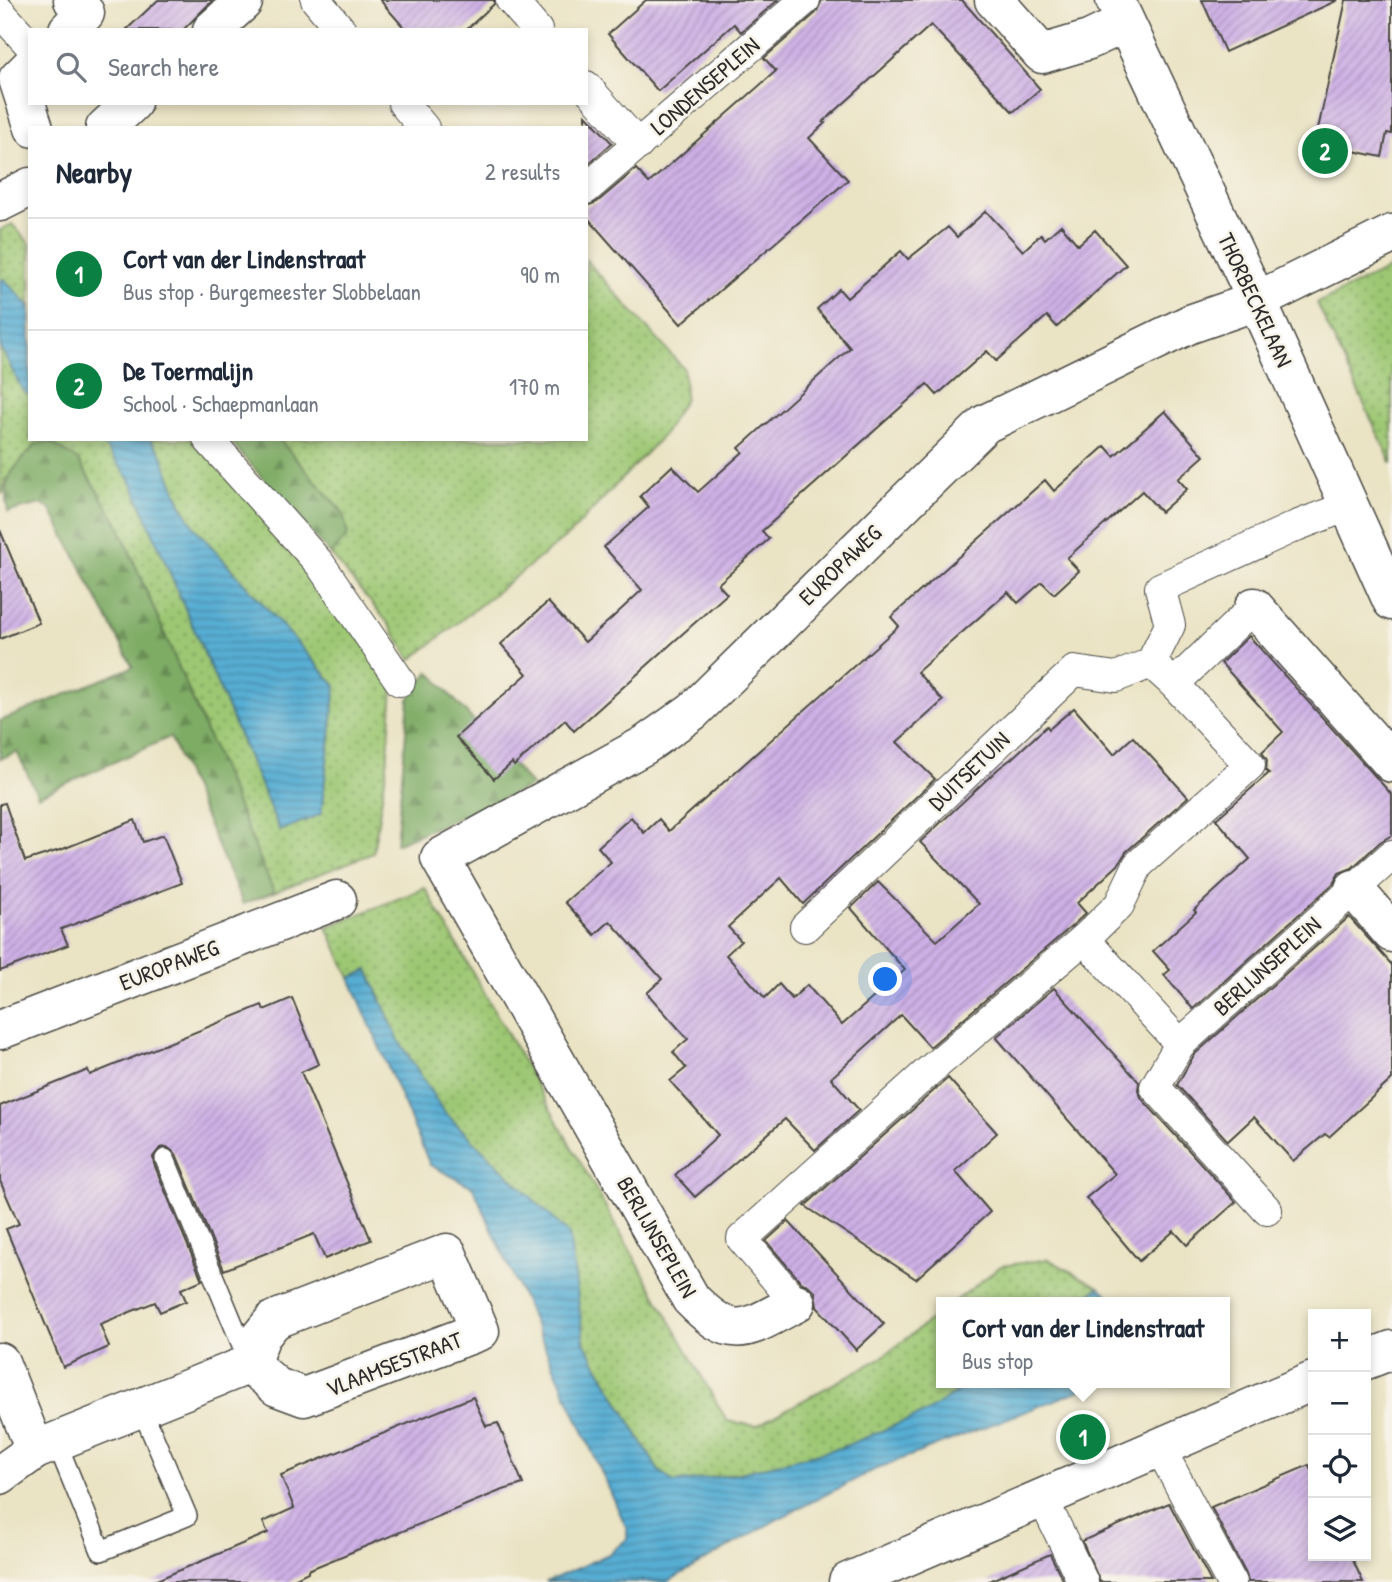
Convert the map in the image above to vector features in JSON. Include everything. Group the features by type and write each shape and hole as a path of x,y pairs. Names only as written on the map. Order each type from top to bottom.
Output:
{"street":[{"path":"316,0 339,28"},
{"path":"511,0 535,28"},
{"name":"LONDENSEPLEIN","path":"588,187 805,0"},
{"path":"994,0 1042,54 1089,40 1120,11"},
{"path":"214,28 244,1"},
{"name":"THORBECKELAAN","path":"1120,11 1257,301 1392,601"},
{"path":"0,12 28,43"},
{"path":"28,69 18,79 33,126"},
{"name":"LONDENSEPLEIN","path":"588,88 638,145"},
{"path":"107,126 130,105"},
{"path":"405,105 422,126"},
{"path":"0,202 28,188"},
{"name":"EUROPAWEG","path":"440,858 645,745 693,711 985,424 1190,324 1257,301 1392,234"},
{"path":"210,441 320,564 400,681"},
{"path":"1348,506 1305,522 1160,588 1170,625 1151,663 1174,684 1254,607 1392,762"},
{"name":"DUITSETUIN","path":"805,927 1074,671 1116,677 1151,663"},
{"name":"BERLIJNSEPLEIN","path":"440,858 691,1299 707,1316 728,1328 746,1328 796,1303 742,1239 930,1070 1084,939 1119,905 1138,865 1250,765 1174,684"},
{"name":"BERLIJNSEPLEIN","path":"1267,1210 1155,1087 1180,1044 1392,855"},
{"path":"1354,889 1392,933"},
{"name":"EUROPAWEG","path":"0,1030 337,900"},
{"path":"1084,939 1180,1044"},
{"name":"VLAAMSESTRAAT","path":"447,1253 480,1331 304,1397 276,1387 250,1364 261,1336 274,1321 447,1253"},
{"path":"1371,1358 1392,1350"},
{"path":"0,1362 46,1446"},
{"path":"0,1475 46,1446 250,1364"},
{"path":"848,1582 1308,1383"},
{"path":"1159,1446 1231,1582"},
{"path":"1042,1497 1083,1582"}],"lane":[{"path":"165,1159 250,1364"},
{"path":"46,1446 101,1551 187,1516 141,1407"}],"green space":[{"path":"12,224 28,242 28,305 4,279 0,281 0,230"},
{"path":"588,262 684,369 685,398 665,433 571,533 411,660 388,623 331,555 343,513 281,441 588,441"},
{"path":"1392,267 1392,464 1317,303"},
{"path":"0,346 23,391 28,394 28,441 101,441 130,479 280,831 336,686 195,528 181,504 160,451 152,441 203,441 394,675 387,766 373,853 274,892 118,524 78,460 50,442 6,479 3,493 0,493"},
{"path":"230,441 281,441 343,513 348,535 331,555"},
{"path":"50,442 78,460 118,524 274,892 243,904 170,737 38,796 17,752 0,759 0,721 133,667 51,510 41,504 8,512 6,489 15,467 36,444"},
{"path":"429,671 532,786 396,844 409,699"},
{"path":"425,888 727,1421 756,1426 881,1358 936,1316 936,1388 963,1388 932,1410 866,1439 771,1466 674,1483 658,1470 584,1342 569,1234 443,1111 398,1039 368,970 350,978 327,927"},
{"path":"1048,1259 1099,1287 1087,1297 961,1297 1001,1266"}],"water":[{"path":"4,279 28,305 28,394 23,391 0,346 0,281"},
{"path":"101,441 152,441 160,451 181,504 195,528 336,686 321,814 280,831 130,479"},
{"path":"368,970 398,1039 443,1111 569,1234 584,1342 658,1470 674,1483 732,1475 843,1447 927,1412 963,1388 1086,1388 876,1469 778,1519 667,1582 546,1582 609,1554 627,1539 627,1529 473,1187 430,1165 350,978"},
{"path":"1099,1287 1110,1297 1087,1297"}],"building":[{"path":"158,0 213,0 185,28 128,28"},
{"path":"380,0 494,0 494,4 468,28 404,28"},
{"path":"646,0 778,0 741,32 734,24 658,91 608,34"},
{"path":"822,0 962,0 1040,89 1013,112 931,25 823,122 825,123 809,138 848,180 681,324 588,218 588,205 597,202 636,169 649,183 776,71 764,58 816,13"},
{"path":"1202,0 1338,0 1225,52"},
{"path":"1346,0 1392,0 1392,134 1387,133 1382,157 1315,143"},
{"path":"586,115 612,143 588,164 588,126"},
{"path":"986,211 1023,251 1041,234 1045,239 1061,225 1078,245 1095,230 1126,265 1057,327 1047,316 996,361 987,351 937,395 927,384 762,531 769,539 718,584 727,594 574,731 565,720 514,766 512,763 494,779 456,737 527,674 501,644 548,602 585,642 612,618 642,590 604,547 649,507 640,496 672,466 698,492 743,452 739,448 850,348 817,309 839,289 847,298 901,251 908,259 948,227 957,237"},
{"path":"1165,411 1204,456 1178,479 1187,489 1161,512 1142,491 1067,558 1079,571 1054,594 1042,582 1018,603 1008,592 917,672 943,701 897,742 935,779 803,904 781,878 728,927 741,941 726,955 765,998 779,984 792,999 807,985 842,1025 905,970 851,908 878,882 937,941 979,904 920,842 1047,726 1049,729 1074,708 1114,754 1133,737 1188,797 1126,852 1118,865 1077,903 1086,913 930,1047 901,1015 831,1078 859,1110 815,1150 785,1119 695,1197 675,1175 718,1135 670,1081 686,1068 673,1052 688,1039 647,993 662,979 610,921 595,935 565,902 611,862 598,847 631,817 644,833 659,819 669,831 899,626 891,617 1045,480 1054,491 1105,446 1114,456"},
{"path":"0,530 39,623 0,639"},
{"path":"1249,636 1392,795 1392,835 1380,842 1352,868 1339,873 1333,884 1193,1009 1164,975 1170,970 1153,951 1250,859 1216,819 1269,773 1266,771 1267,760 1262,752 1283,732 1221,663"},
{"path":"5,803 25,861 135,820 143,842 163,835 182,883 61,929 68,945 0,971 0,804"},
{"path":"1349,917 1392,965 1392,1079 1329,1137 1325,1134 1293,1161 1254,1117 1228,1141 1177,1085 1194,1055"},
{"path":"1054,988 1139,1082 1138,1090 1142,1099 1236,1202 1187,1245 1174,1231 1139,1261 1086,1198 1115,1174 996,1037"},
{"path":"292,998 319,1064 301,1072 371,1240 325,1259 314,1234 224,1270 176,1154 167,1147 160,1148 153,1157 154,1164 202,1280 181,1289 186,1301 160,1312 155,1302 100,1324 109,1347 63,1367 6,1229 19,1224 0,1181 0,1106 88,1070 90,1075 262,1005 264,1010"},
{"path":"948,1078 997,1133 955,1171 990,1212 916,1279 805,1206"},
{"path":"788,1221 884,1324 856,1350 817,1307 815,1292 802,1283 766,1241"},
{"path":"473,1397 486,1426 498,1423 523,1484 308,1570 288,1582 152,1582 268,1533 263,1522 294,1508 281,1475"},
{"path":"1308,1465 1308,1561 1353,1561 1363,1582 1248,1582 1211,1507"},
{"path":"1169,1503 1211,1582 1100,1582 1082,1541"},
{"path":"1050,1554 1064,1582 987,1582"}],"place":[{"name":"De Toermalijn","path":"1325,151"},
{"name":"Cort van der Lindenstraat","path":"1083,1437"}]}
